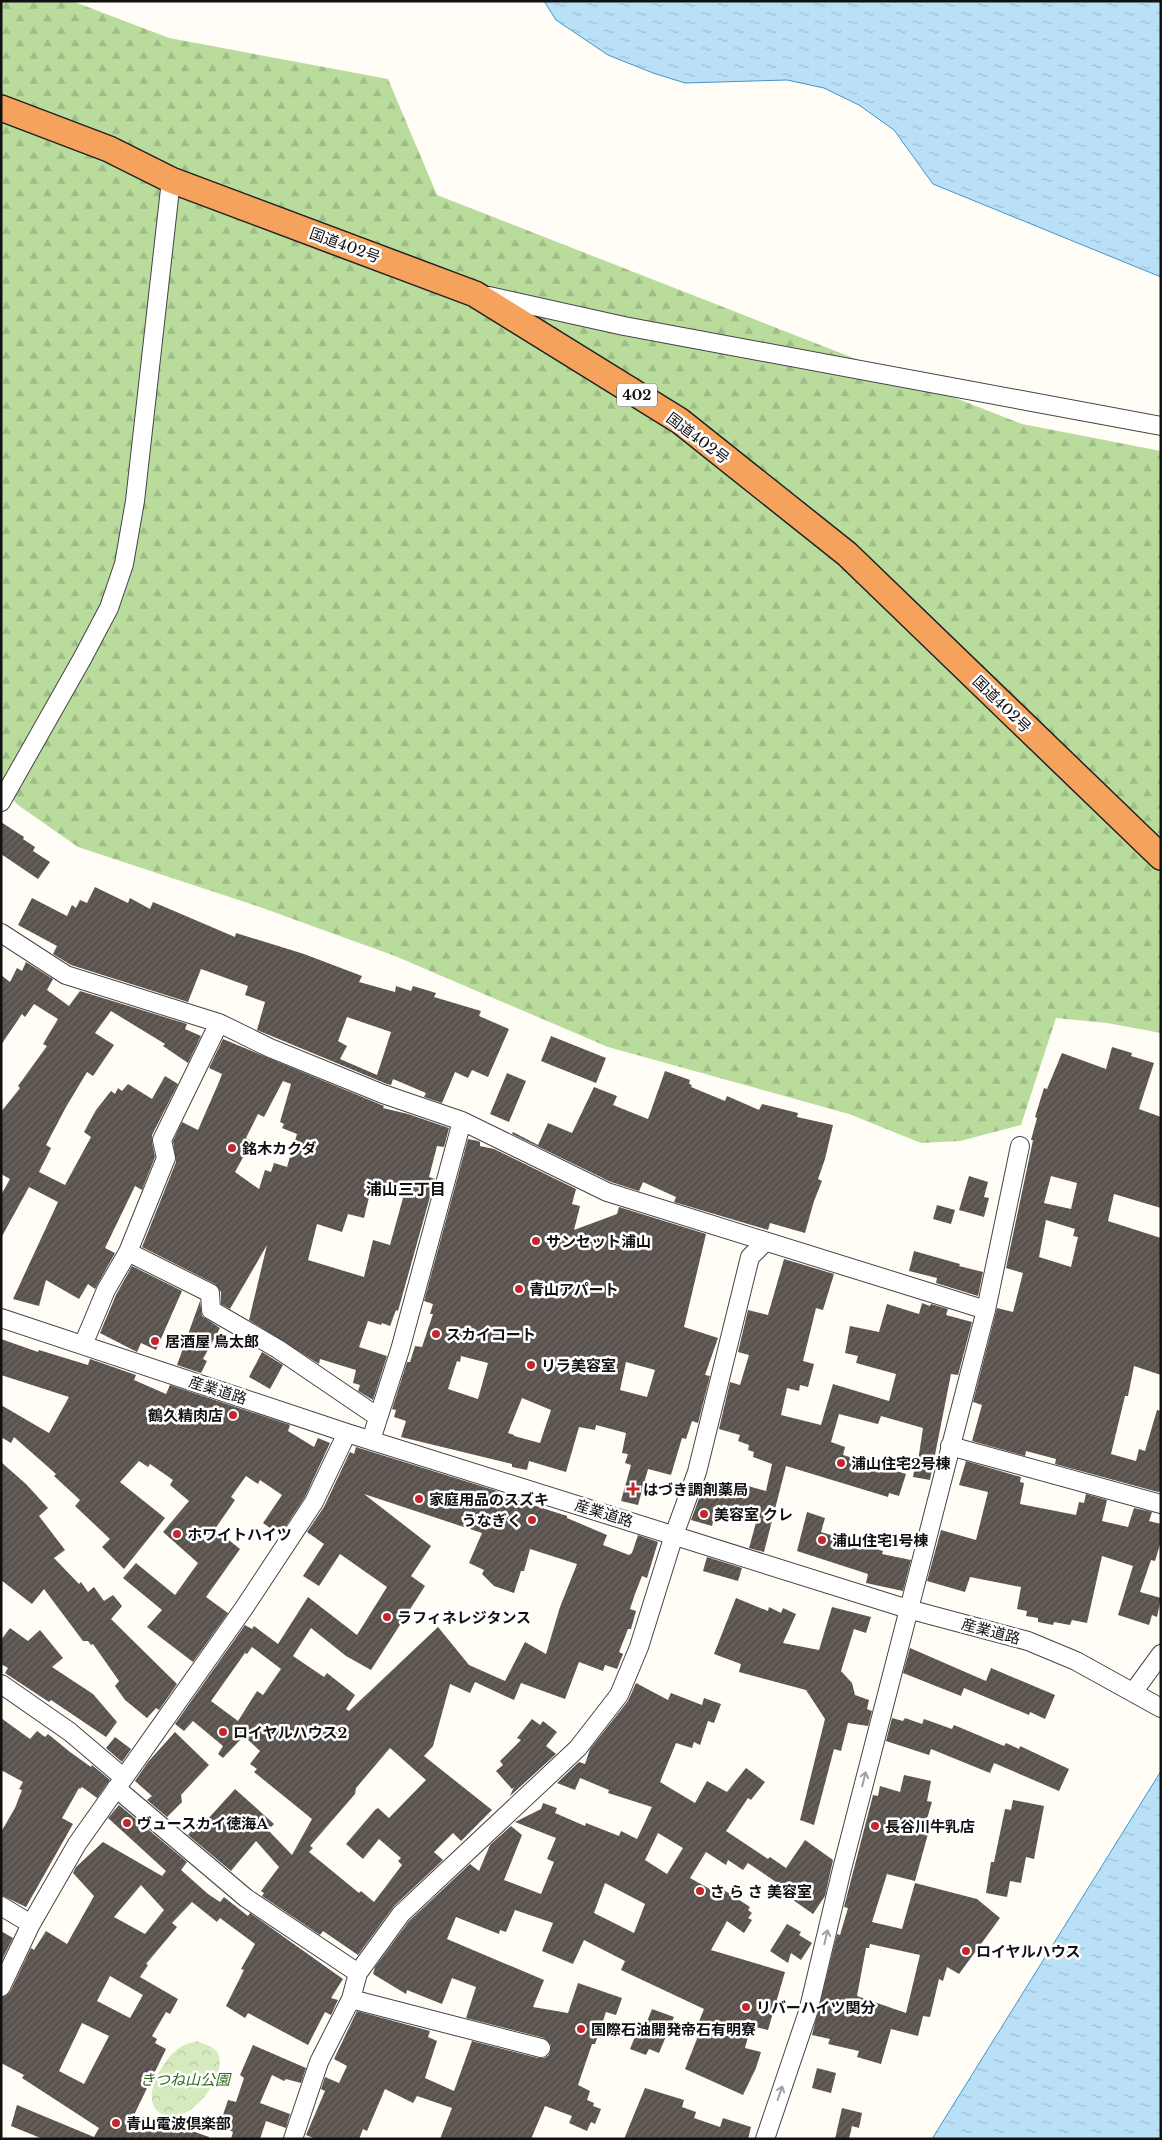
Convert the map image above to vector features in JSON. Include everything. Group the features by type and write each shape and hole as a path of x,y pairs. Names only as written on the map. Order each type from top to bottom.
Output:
{"highway":[{"name":"国道402号","path":"1,108 108,149 171,180 475,294 680,421 847,554 1161,857"}],"street":[{"path":"1,802 109,608 124,564 136,501 171,180"},
{"path":"475,294 624,326 1161,426"},
{"path":"1,933 66,975 219,1023 270,1048 383,1094 462,1121 607,1192 986,1310"},
{"path":"83,1345 106,1290 128,1252 166,1158 162,1140 219,1023"},
{"path":"371,1440 400,1350 462,1121"},
{"path":"765,2139 808,2012 842,1868 986,1310 1020,1146"},
{"path":"293,2139 319,2062 351,2000 358,1973 401,1914 578,1748 618,1695 639,1647 696,1472 750,1257 764,1242"},
{"path":"128,1252 210,1294 211,1310 278,1349 378,1416"},
{"name":"産業道路","path":"1,1318 347,1433 908,1608 1028,1641 1076,1661 1161,1708"},
{"path":"1,1986 31,1924 77,1844 244,1608 309,1509 347,1433"},
{"path":"950,1446 1161,1504"},
{"path":"1140,1695 1161,1654"},
{"path":"1,1684 70,1732 119,1783 246,1898 358,1973"},
{"path":"1,1906 31,1924"},
{"path":"351,2000 541,2048"}],"green space":[{"path":"1,1 72,1 169,38 388,79 437,195 1022,424 1161,451 1161,1033 1107,1023 1056,1018 1021,1125 960,1141 921,1143 849,1114 608,1047 395,956 257,906 78,847 18,805 1,787"},
{"name":"きつね山公園","path":"197,2041 217,2052 220,2061 213,2084 205,2096 185,2113 174,2117 164,2115 156,2109 152,2101 155,2081 166,2061 173,2054 181,2047"}],"water":[{"path":"544,1 1161,1 1161,277 933,184 894,130 859,105 824,88 787,80 685,83 653,73 608,55 556,20"},
{"path":"1161,1771 1161,2139 932,2139"}],"building":[{"path":"1,822 24,837 23,839 35,847 33,851 50,862 38,879 1,854"},
{"path":"95,887 128,903 130,898 150,909 153,902 235,937 236,933 304,954 362,976 359,982 395,992 396,986 411,991 413,986 436,993 434,997 481,1011 479,1016 509,1029 488,1077 472,1070 468,1078 455,1072 442,1103 424,1097 426,1093 393,1079 391,1085 387,1084 257,1030 265,1002 245,995 248,986 201,969 188,1002 71,965 53,954 57,946 18,925 32,898 67,916 72,905 76,908 80,900 87,903","holes":["347,1017 391,1032 377,1075 340,1059 347,1046 338,1041"]},
{"path":"26,962 53,979 47,990 69,1006 80,991 187,1024 185,1029 201,1036 188,1063 163,1046 165,1044 111,1011 95,1033 114,1045 93,1076 87,1072 66,1107 46,1145 51,1148 39,1172 65,1185 91,1137 84,1132 96,1110 111,1091 115,1094 118,1088 122,1091 128,1084 152,1099 165,1076 178,1084 152,1135 155,1157 142,1190 135,1186 105,1248 115,1253 95,1289 88,1284 79,1299 46,1280 39,1306 13,1299 58,1202 29,1187 1,1238 1,1195 10,1179 1,1174 1,1112 20,1088 18,1086 47,1046 43,1044 58,1019 34,1004 25,1017 22,1014 1,1045 1,975 10,982 17,968 22,971"},
{"path":"551,1036 606,1058 596,1083 541,1061"},
{"path":"223,1039 384,1106 383,1108 408,1114 449,1128 444,1147 437,1146 429,1177 435,1179 398,1311 396,1310 390,1326 368,1321 359,1347 387,1356 373,1400 358,1391 360,1385 353,1383 356,1370 320,1359 319,1364 249,1320 267,1245 230,1309 221,1304 221,1292 215,1284 142,1247 176,1162 173,1141 182,1122 198,1130 222,1074 209,1068","holes":["283,1081 291,1084 280,1122 284,1124 282,1128 297,1134 287,1167 274,1163 271,1172 265,1170 259,1189 235,1172 252,1141 246,1138 258,1114 264,1117","371,1189 403,1198 390,1245 373,1240 364,1277 308,1260 317,1224 342,1232 348,1214 364,1218"]},
{"path":"1112,1047 1132,1053 1131,1056 1154,1063 1139,1109 1161,1117 1161,1208 1114,1194 1108,1221 1161,1238 1161,1375 1134,1366 1128,1396 1125,1396 1111,1454 1136,1461 1139,1449 1145,1451 1157,1410 1161,1411 1161,1491 1158,1492 1055,1464 1056,1459 1026,1451 1025,1456 972,1441 982,1405 973,1402 997,1308 1013,1312 1023,1273 1006,1268 1033,1140 1031,1140 1037,1118 1035,1117 1044,1088 1047,1089 1062,1053 1106,1069","holes":["1051,1176 1077,1183 1071,1209 1044,1203","1046,1220 1075,1229 1073,1236 1078,1237 1071,1267 1039,1257"]},
{"path":"665,1071 690,1080 689,1084 692,1085 691,1087 725,1101 727,1096 759,1110 762,1104 798,1113 797,1117 833,1125 818,1179 822,1181 805,1233 770,1223 768,1230 674,1202 676,1197 643,1182 639,1191 611,1182 512,1134 513,1132 538,1145 548,1123 572,1133 594,1087 617,1096 613,1105 648,1119"},
{"path":"507,1073 526,1081 509,1122 490,1114"},
{"path":"468,1139 478,1141 480,1146 494,1149 576,1189 572,1204 580,1206 574,1230 617,1214 619,1207 706,1234 684,1327 718,1338 705,1375 710,1376 698,1423 692,1421 686,1439 682,1438 671,1475 648,1469 638,1505 621,1501 631,1465 625,1463 628,1454 622,1453 626,1433 596,1425 595,1430 579,1427 566,1472 529,1461 527,1470 512,1467 512,1464 401,1437 406,1421 394,1417 396,1410 392,1409 407,1362 410,1362 415,1346 422,1347 433,1314 430,1314 433,1304 424,1301","holes":["461,1356 488,1363 478,1399 448,1389 457,1361 460,1362","626,1362 655,1370 647,1397 620,1390","522,1398 551,1410 540,1443 508,1433"]},
{"path":"969,1176 988,1182 984,1197 989,1198 984,1217 959,1210"},
{"path":"937,1205 955,1210 951,1224 933,1219"},
{"path":"914,1251 983,1272 978,1296 936,1283 937,1278 909,1271"},
{"path":"784,1259 834,1274 823,1310 816,1308 803,1361 814,1364 808,1387 800,1385 799,1391 787,1388 781,1415 821,1425 833,1384 889,1401 896,1374 856,1363 858,1356 845,1353 850,1326 879,1332 887,1304 919,1314 922,1303 930,1306 931,1304 948,1309 946,1315 972,1322 958,1375 951,1374 930,1480 913,1477 916,1461 918,1461 923,1428 881,1416 878,1424 839,1414 831,1442 845,1447 843,1455 906,1474 899,1496 889,1493 888,1497 786,1466 764,1552 749,1548 757,1519 717,1507 712,1526 691,1520 704,1485 727,1491 730,1481 766,1491 772,1464 753,1457 754,1452 748,1450 749,1445 738,1441 740,1435 719,1429 730,1382 740,1385 749,1355 738,1352 748,1310 768,1315"},
{"path":"132,1266 182,1291 156,1350 141,1343 137,1352 100,1333 116,1295"},
{"path":"200,1301 202,1316 220,1328 203,1359 207,1361 201,1373 177,1365"},
{"path":"1,1339 38,1352 39,1350 88,1365 90,1359 136,1375 134,1380 166,1394 170,1385 290,1425 288,1431 314,1447 318,1438 330,1443 305,1497 280,1535 263,1523 282,1495 260,1480 258,1484 246,1476 231,1497 235,1500 215,1529 240,1549 206,1597 228,1613 193,1662 147,1627 162,1610 123,1578 136,1563 175,1595 198,1563 163,1532 189,1501 170,1485 173,1480 150,1464 148,1467 139,1461 120,1482 165,1518 124,1569 102,1547 110,1539 75,1506 80,1500 54,1476 56,1474 14,1437 11,1443 1,1437 1,1405 49,1433 69,1397 1,1375"},
{"path":"262,1352 283,1365 270,1389 249,1377"},
{"path":"356,1447 497,1491 508,1497 567,1516 567,1518 607,1535 603,1545 629,1555 632,1553 638,1535 658,1542 647,1578 642,1576 630,1609 636,1611 631,1629 628,1629 619,1652 623,1654 617,1669 605,1665 603,1671 579,1662 565,1699 521,1683 514,1700 475,1682 470,1693 450,1684 433,1746 424,1756 492,1810 461,1841 453,1833 434,1852 443,1860 394,1906 358,1955 323,1931 320,1935 262,1896 264,1893 261,1891 279,1867 256,1841 231,1871 188,1835 202,1818 206,1821 235,1789 274,1824 268,1830 292,1855 312,1819 254,1772 257,1769 250,1764 260,1751 244,1736 223,1758 218,1754 223,1746 193,1721 184,1731 175,1724 245,1625 252,1629 254,1626 278,1644 308,1597 357,1635 387,1587 340,1554 319,1586 303,1576 324,1544 307,1532 324,1507 350,1452 354,1454","holes":["364,1494 482,1533 469,1563 484,1570 482,1574 494,1586 514,1593 521,1571 524,1571 530,1549 577,1564 560,1607 546,1654 525,1642 505,1681 469,1665 438,1627 349,1711 346,1709 355,1695 327,1673 324,1677 293,1656 311,1628 346,1656 371,1670 425,1586 411,1576 431,1546","252,1647 281,1669 263,1695 257,1691 238,1721 211,1701 245,1653 247,1654","390,1748 426,1780 389,1818 378,1808 375,1810 346,1844 363,1859 379,1839 401,1858 398,1861 402,1865 374,1902 361,1891 359,1893 309,1852 313,1848 310,1846 355,1794 356,1788"]},
{"path":"966,1461 1021,1477 1020,1482 1024,1483 1020,1504 1076,1515 1079,1502 1084,1503 1086,1494 1107,1500 1102,1521 1128,1527 1134,1508 1152,1512 1149,1521 1161,1524 1161,1541 1155,1561 1151,1560 1140,1592 1161,1598 1157,1617 1152,1615 1149,1625 1118,1615 1133,1566 1102,1556 1087,1623 1072,1620 1070,1625 1054,1622 1053,1625 1038,1622 1038,1618 1026,1616 1027,1611 1017,1609 1021,1587 970,1577 965,1592 927,1581 941,1530 976,1540 988,1492 959,1485"},
{"path":"1,1462 26,1484 48,1508 39,1516 65,1550 54,1558 79,1584 81,1582 88,1592 94,1587 104,1601 113,1595 122,1606 111,1619 177,1684 159,1710 156,1708 147,1718 125,1700 115,1686 119,1681 93,1644 91,1645 88,1641 83,1641 44,1589 32,1604 1,1580"},
{"path":"807,1512 825,1518 821,1532 883,1551 882,1554 911,1560 903,1591 866,1583 868,1574 797,1551"},
{"path":"707,1557 742,1568 738,1581 703,1571"},
{"path":"736,1598 768,1611 769,1607 781,1613 783,1608 796,1614 783,1643 819,1650 832,1607 871,1617 866,1633 854,1629 841,1671 852,1683 855,1695 869,1700 867,1709 872,1711 868,1726 848,1723 841,1751 834,1749 814,1825 800,1820 825,1719 806,1690 739,1672 741,1664 714,1654"},
{"path":"10,1628 28,1641 40,1630 63,1658 52,1667 93,1694 117,1722 106,1737 51,1700 49,1702 5,1673 8,1668 1,1664 1,1640"},
{"path":"910,1648 986,1681 991,1668 1055,1695 1045,1719 1030,1712 1029,1715 964,1688 961,1696 903,1673"},
{"path":"636,1683 668,1700 671,1693 702,1705 704,1698 721,1704 714,1723 708,1721 700,1745 694,1742 692,1748 676,1743 660,1782 695,1803 707,1781 727,1792 746,1768 765,1782 751,1800 748,1798 726,1831 768,1859 770,1857 786,1868 805,1840 833,1860 825,1896 813,1914 776,1888 779,1884 748,1863 743,1870 728,1860 726,1865 706,1852 690,1878 717,1893 720,1888 750,1907 748,1910 752,1913 748,1918 752,1920 744,1933 727,1921 711,1950 785,1972 768,2030 751,2026 745,2048 761,2052 756,2068 743,2095 685,2069 702,2026 698,2024 704,2009 621,1970 625,1961 584,1940 573,1964 542,1951 553,1923 515,1910 506,1932 500,1930 499,1934 456,1917 447,1939 544,1980 533,2007 568,2013 578,1983 622,1998 616,2015 606,2012 595,2044 592,2044 578,2085 590,2091 587,2100 594,2103 593,2106 601,2109 595,2124 591,2122 587,2131 569,2123 572,2116 545,2106 531,2139 440,2139 452,2108 417,2096 413,2103 385,2089 367,2131 363,2129 359,2139 316,2139 306,2135 325,2091 321,2089 325,2077 339,2083 347,2066 334,2059 357,2011 430,2031 428,2037 437,2041 425,2078 454,2091 472,2041 538,2058 544,2058 549,2055 551,2045 544,2038 466,2018 476,1987 452,1978 442,2004 407,1990 406,1994 373,1974 375,1967 409,1921 470,1864 479,1871 490,1845 511,1826 522,1835 504,1880 541,1894 554,1862 547,1859 556,1838 515,1822 541,1809 543,1803 557,1808 555,1813 585,1826 586,1823 619,1836 621,1831 637,1839 652,1807 608,1793 609,1790 580,1778 575,1790 557,1783 579,1762 585,1764 590,1749 628,1701","holes":["658,1833 683,1848 667,1874 645,1860","605,1883 645,1904 634,1933 594,1913"]},
{"path":"1,1718 30,1739 37,1731 45,1737 48,1734 110,1780 97,1798 82,1787 79,1788 62,1818 73,1824 26,1907 1,1895 1,1832 15,1808 22,1790 19,1789 23,1782 1,1770"},
{"path":"892,1718 903,1721 905,1718 922,1724 924,1719 952,1729 954,1725 1004,1746 1006,1743 1019,1749 1020,1746 1069,1769 1059,1791 994,1763 990,1773 931,1749 929,1755 886,1741"},
{"path":"532,1719 540,1725 543,1721 557,1732 546,1746 556,1754 510,1796 514,1787 512,1789 496,1771 503,1765 500,1761 521,1740 517,1738"},
{"path":"175,1732 209,1765 181,1795 182,1802 167,1817 147,1800 152,1796 135,1781 148,1762"},
{"path":"115,1737 131,1749 122,1762 106,1748"},
{"path":"904,1775 931,1781 927,1801 932,1802 926,1822 931,1823 915,1881 887,1874 872,1922 902,1929 915,1883 977,1899 1000,1918 959,1974 947,1967 943,1981 939,1979 930,2017 923,2016 918,2036 891,2029 881,2064 857,2057 859,2051 828,2044 830,2039 812,2035 837,1934 840,1935 848,1908 844,1907 873,1795 878,1796 880,1786 900,1792","holes":["870,1944 920,1955 906,2013 857,1996 866,1948 869,1948"]},
{"path":"1013,1800 1044,1806 1034,1859 1026,1857 1021,1883 1010,1881 1007,1897 986,1893 991,1862 994,1862 1005,1809 1011,1810"},
{"path":"119,1805 187,1862 181,1870 208,1894 220,1902 224,1897 248,1916 250,1913 343,1979 331,1998 338,2000 331,2015 325,2012 308,2045 248,2013 245,2018 226,2006 244,1970 241,1969 255,1944 220,1918 217,1922 192,1902 172,1923 177,1927 146,1964 148,1965 140,1977 178,1999 170,2014 166,2012 152,2036 157,2039 155,2043 166,2049 134,2115 164,2121 209,2137 209,2139 43,2139 11,2126 17,2105 94,2137 99,2128 22,2078 24,2075 1,2063 1,1998 10,1992 31,1948 34,1950 46,1931 67,1944 94,1896 73,1873 76,1867 103,1842 162,1876 166,1871 108,1818","holes":["141,1885 164,1910 145,1934 114,1917","110,1976 143,1995 130,2018 97,2001","82,2023 109,2036 84,2084 59,2071"]},
{"path":"787,1924 801,1932 799,1935 812,1943 801,1960 791,1953 788,1963 770,1951"},
{"path":"1,1931 13,1938 1,1962"},
{"path":"652,2009 674,2017 659,2053 649,2049 646,2055 630,2049 639,2027 644,2029"},
{"path":"253,2045 306,2068 301,2083 286,2079 284,2081 272,2075 260,2103 290,2114 286,2128 266,2121 260,2139 231,2139 233,2132 229,2130 232,2122 222,2118 228,2100 236,2102 244,2078 240,2075"},
{"path":"817,2068 836,2073 831,2093 812,2088"},
{"path":"645,2088 684,2100 682,2107 696,2112 694,2118 720,2127 723,2118 751,2127 748,2139 624,2139"},
{"path":"842,2108 862,2113 859,2128 852,2126 849,2139 835,2139"}],"place":[{"name":"銘木カクダ","path":"232,1148"},
{"name":"サンセット浦山","path":"536,1241"},
{"name":"青山アパート","path":"519,1289"},
{"name":"スカイコート","path":"436,1334"},
{"name":"居酒屋 鳥太郎","path":"155,1341"},
{"name":"リラ美容室","path":"531,1365"},
{"name":"鶴久精肉店","path":"233,1415"},
{"name":"浦山住宅2号棟","path":"841,1463"},
{"name":"はづき調剤薬局","path":"633,1489"},
{"name":"家庭用品のスズキ","path":"419,1499"},
{"name":"美容室 クレ","path":"704,1514"},
{"name":"うなぎく","path":"532,1520"},
{"name":"ホワイトハイツ","path":"177,1534"},
{"name":"浦山住宅1号棟","path":"822,1540"},
{"name":"ラフィネレジタンス","path":"387,1617"},
{"name":"ロイヤルハウス2","path":"223,1732"},
{"name":"ヴュースカイ徳海A","path":"127,1823"},
{"name":"長谷川牛乳店","path":"875,1826"},
{"name":"さ ら さ 美容室","path":"700,1891"},
{"name":"ロイヤルハウス","path":"966,1951"},
{"name":"リバーハイツ関分","path":"746,2007"},
{"name":"国際石油開発帝石有明寮","path":"581,2029"},
{"name":"青山電波倶楽部","path":"116,2123"}],"district":[{"name":"浦山三丁目","path":"406,1189"}]}
